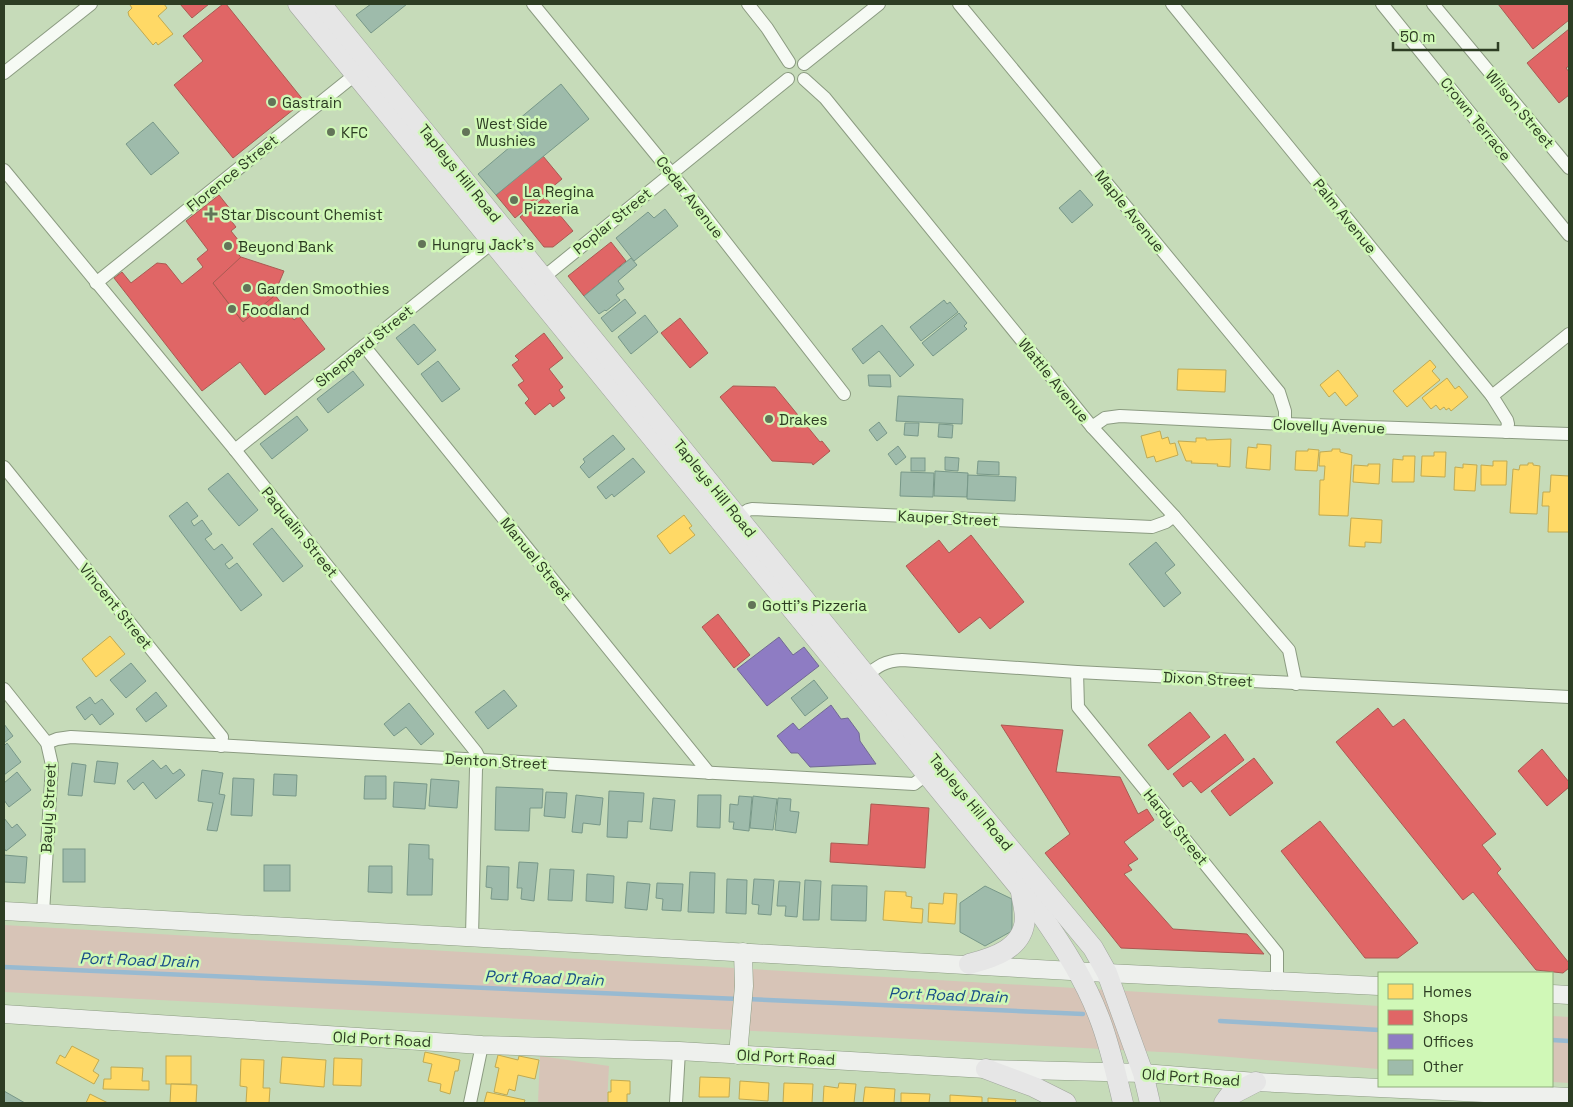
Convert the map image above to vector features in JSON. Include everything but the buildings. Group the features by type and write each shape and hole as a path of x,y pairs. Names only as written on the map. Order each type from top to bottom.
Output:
{"main road":[{"name":"Tapleys Hill Road","path":"298,4 362,69 933,769 1092,948 1107,973 1143,1073"},
{"name":"Tapleys Hill Road","path":"321,4 362,69 493,242 537,283"},
{"name":"Tapleys Hill Road","path":"933,769 1020,891 1040,913 1066,950 1099,1017 1116,1072"},
{"path":"969,964 992,958 1007,950 1022,932 1025,918 1020,891"},
{"path":"4,910 1107,973 1378,986"},
{"path":"738,1054 744,986 743,952"},
{"path":"1553,994 1569,995"},
{"name":"Old Port Road","path":"4,1014 482,1044 679,1051 986,1069 1143,1073 1256,1082 1569,1096"},
{"path":"986,1069 1034,1087 1066,1103"},
{"path":"1116,1072 1123,1103"},
{"path":"1143,1073 1150,1103"},
{"path":"1224,1103 1229,1096 1256,1082"}],"street":[{"path":"4,73 91,4"},
{"name":"Cedar Avenue","path":"533,4 672,173 844,394"},
{"path":"748,4 767,28 789,62"},
{"path":"804,64 879,4"},
{"name":"Maple Avenue","path":"959,4 1279,392 1285,410 1285,424"},
{"name":"Palm Avenue","path":"1172,4 1492,396 1507,420 1506,432"},
{"name":"Crown Terrace","path":"1382,4 1569,235"},
{"name":"Wilson Street","path":"1433,4 1569,168"},
{"path":"796,60 804,64 807,72 804,79 794,82 788,79 784,70 789,62 796,60"},
{"name":"Florence Street","path":"96,283 362,69"},
{"name":"Poplar Street","path":"537,283 788,79"},
{"name":"Wattle Avenue","path":"804,79 825,98 1092,427 1174,516 1289,650 1296,684"},
{"name":"Paqualin Street","path":"4,170 235,450 467,741 480,760"},
{"name":"Sheppard Street","path":"235,450 493,242"},
{"path":"1492,396 1569,334"},
{"name":"Manuel Street","path":"364,346 708,773"},
{"name":"Clovelly Avenue","path":"1092,427 1105,418 1120,416 1569,434"},
{"name":"Vincent Street","path":"4,467 222,737 221,746"},
{"name":"Kauper Street","path":"731,521 748,510 1152,527 1166,522 1174,516"},
{"name":"Dixon Street","path":"860,680 880,664 902,660 1077,672 1569,697"},
{"name":"Hardy Street","path":"1077,672 1078,707 1278,953 1277,981"},
{"name":"Bayly Street","path":"4,689 47,742 52,765 43,913"},
{"name":"Denton Street","path":"47,742 71,737 914,784 933,769"},
{"path":"472,936 476,768 480,760"},
{"path":"470,1103 482,1044"},
{"path":"676,1103 679,1051"}],"shaded area":[{"path":"4,925 1378,1006 1378,1069 1180,1053 4,992"},
{"path":"1553,1016 1569,1017 1569,1083 1553,1082"},
{"path":"540,1056 609,1066 607,1103 538,1103"}],"waterway":[{"name":"Port Road Drain","path":"4,967 739,999"},
{"name":"Port Road Drain","path":"747,999 1083,1014"},
{"name":"Port Road Drain","path":"1220,1021 1378,1030"},
{"name":"Port Road Drain","path":"1553,1040 1569,1041"}],"place":[{"name":"Gastrain","path":"272,102"},
{"name":"KFC","path":"331,132"},
{"name":"West Side Mushies","path":"466,132"},
{"name":"La Regina Pizzeria","path":"514,200"},
{"name":"Star Discount Chemist","path":"211,214"},
{"name":"Hungry Jack's","path":"422,244"},
{"name":"Beyond Bank","path":"228,246"},
{"name":"Garden Smoothies","path":"247,288"},
{"name":"Foodland","path":"232,309"},
{"name":"Drakes","path":"769,419"},
{"name":"Gotti's Pizzeria","path":"752,605"}]}
